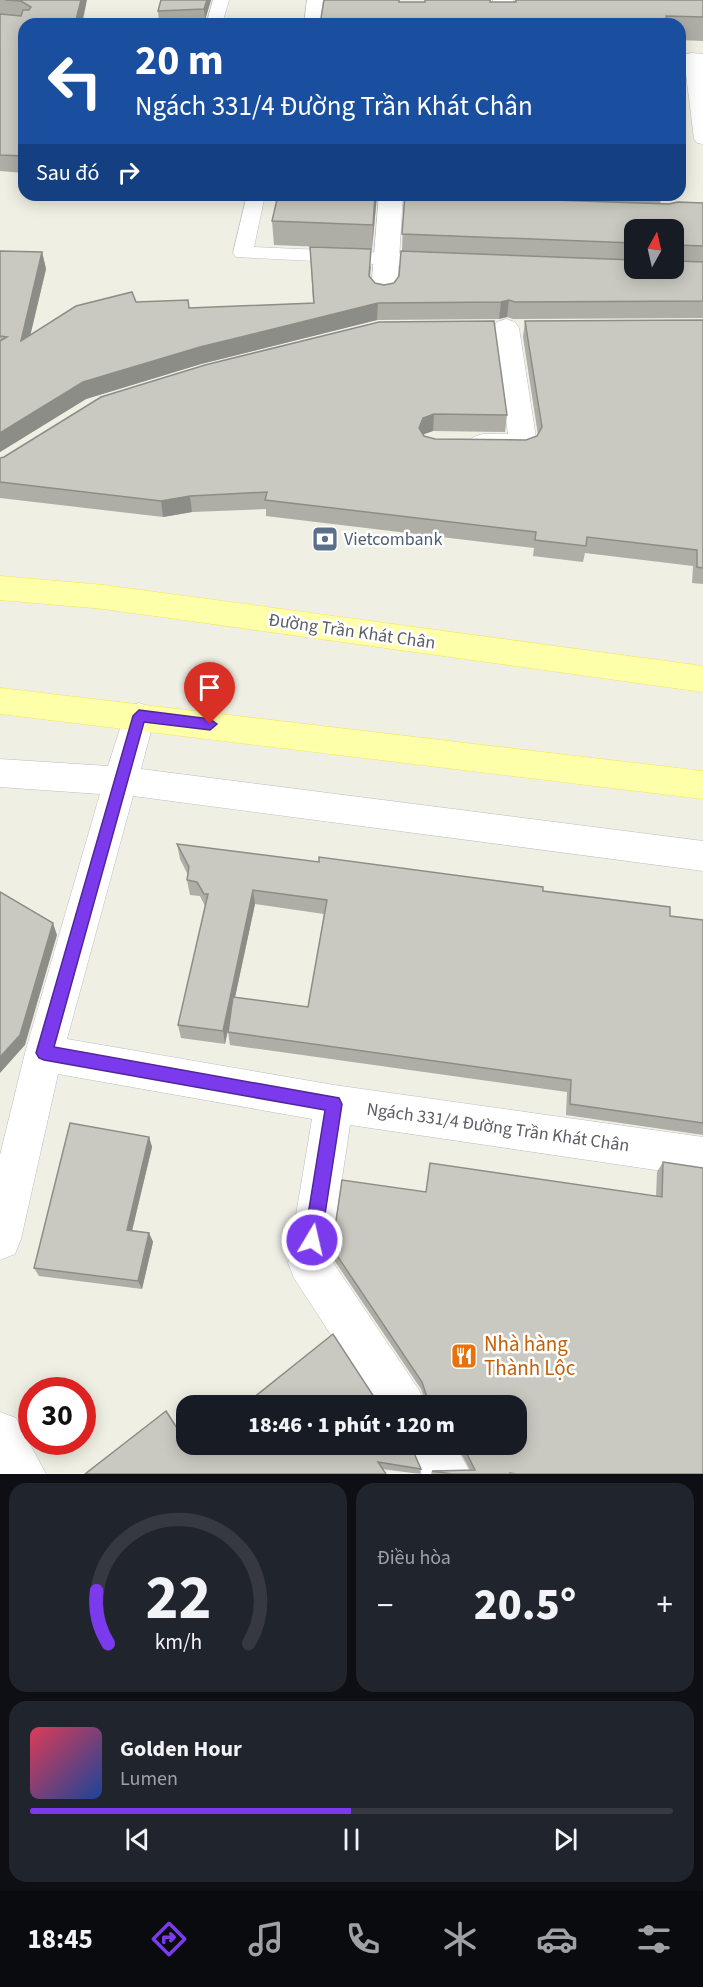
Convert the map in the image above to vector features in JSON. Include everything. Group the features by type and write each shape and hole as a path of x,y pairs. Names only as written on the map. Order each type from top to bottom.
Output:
{"main road":[{"name":"Đường Trần Khát Chân","path":"0,588 116,599 703,679"},
{"path":"0,700 703,785"}],"street":[{"path":"502,18 503,0"},
{"path":"384,292 385,259 399,201"},
{"path":"456,443 523,444 506,328"},
{"path":"0,1239 44,1053 123,781 139,716"},
{"path":"0,774 123,781 703,856"},
{"name":"Ngách 331/4 Đường Trần Khát Chân","path":"44,1053 334,1104 703,1157"},
{"path":"334,1104 309,1263 396,1395"},
{"path":"0,1434 23,1474"},
{"path":"436,1455 448,1474"}],"lane":[{"path":"216,18 222,0"},
{"path":"313,18 315,0"},
{"path":"686,47 703,48"},
{"path":"703,58 692,58 703,139"},
{"path":"255,201 243,253 456,262"}],"building":[{"path":"5,0 81,0 76,18 18,18 18,156 0,155 0,14 21,16 23,10 29,10 31,7 21,1"},
{"path":"161,0 207,0 204,9 158,11"},
{"path":"324,0 516,2 516,0 703,0 703,17 321,18"},
{"path":"277,201 375,201 373,225 272,221"},
{"path":"405,201 703,203 703,246 684,245 684,219 624,219 624,243 402,234"},
{"path":"310,247 371,249 369,276 375,283 384,285 394,283 399,276 401,251 624,260 624,279 684,279 684,261 703,262 703,301 515,302 509,300 501,302 378,303 200,347 83,382 0,433 0,341 7,337 0,336 0,251 42,252 21,341 76,306 132,292 136,302 188,300 189,308 314,303"},
{"path":"703,320 703,568 697,567 697,550 587,537 586,546 535,540 536,532 265,500 267,492 190,496 161,501 0,482 0,458 101,397 205,365 379,322 494,321 507,415 434,414 423,418 419,428 424,436 435,439 526,440 537,436 542,427 525,321"},
{"path":"177,844 319,862 319,857 543,887 543,891 670,907 670,916 703,920 703,1123 570,1104 571,1080 228,1032 233,997 308,1007 327,900 253,890 223,1031 178,1025 208,894 204,894 197,882 187,880 189,867"},
{"path":"0,892 53,923 20,1035 0,1057"},
{"path":"70,1123 149,1137 127,1230 149,1233 138,1281 34,1268"},
{"path":"663,1162 703,1168 703,1474 452,1474 432,1471 475,1470 468,1455 527,1455 527,1395 426,1395 422,1382 332,1248 342,1180 426,1192 430,1163 662,1197"},
{"path":"333,1334 373,1395 257,1395"},
{"path":"166,1411 176,1426 176,1455 415,1455 421,1469 378,1462 386,1474 85,1474"}],"place":[{"name":"Vietcombank","path":"325,539"},
{"name":"Nhà hàng Thành Lộc","path":"464,1356"}],"route":[{"path":"210,724 139,716 123,781 44,1053 334,1104 312,1240"}]}
